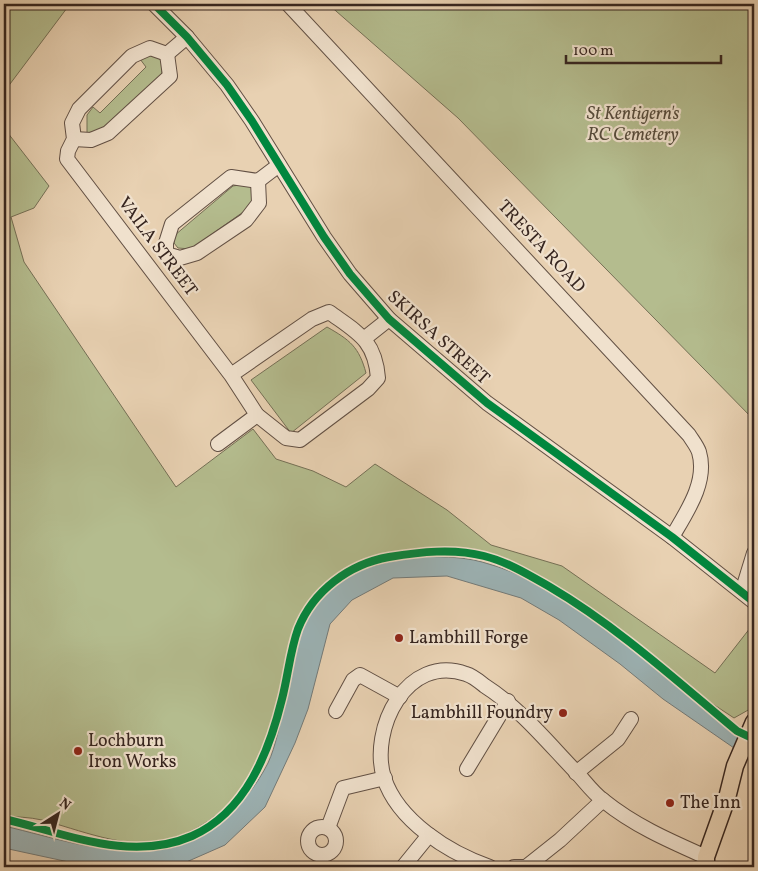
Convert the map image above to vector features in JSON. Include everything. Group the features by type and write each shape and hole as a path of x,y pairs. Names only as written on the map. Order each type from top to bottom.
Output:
{"main road":[{"path":"706,862 742,750 752,727"}],"street":[{"name":"SKIRSA STREET","path":"154,4 187,36 227,85 350,274 389,319 487,402 672,537 754,602"},
{"name":"TRESTA ROAD","path":"288,4 689,435 699,452 701,472 693,500 672,537"},
{"path":"74,139 91,140 108,134 170,76 168,54 187,36"},
{"name":"VAILA STREET","path":"168,54 150,48 132,56 79,109 72,123 74,139 68,151 67,159 231,375 257,415 286,438 300,440 368,390 378,378 377,359 365,338"},
{"path":"166,254 166,243 172,224 231,177 258,181 279,165"},
{"path":"166,254 180,258 197,253 246,220 259,203 258,181"},
{"path":"149,266 166,254"},
{"path":"231,375 312,319 329,312 365,338 389,319"},
{"path":"218,444 257,415"},
{"path":"742,592 754,553"},
{"path":"487,867 429,835 407,817 394,799 384,778 382,744 393,707 404,689 427,672 439,669 467,674 508,701 603,800 650,832 706,862"},
{"path":"336,711 353,680 360,675 400,697"},
{"path":"467,769 508,701"},
{"path":"576,773 618,739 631,720"},
{"path":"328,828 343,788 384,778"},
{"path":"514,867 526,867 560,840 603,800"},
{"path":"404,867 429,835"}],"green space":[{"path":"4,4 70,4 4,92"},
{"name":"St Kentigern's RC Cemetery","path":"328,4 754,4 754,420 458,118"},
{"path":"147,53 162,58 162,75 97,133 87,133 87,115 93,107 100,113 146,67 140,59"},
{"path":"4,128 49,186 34,208 11,217 24,262 176,487 253,429 276,459 313,471 346,487 375,464 447,510 491,545 562,566 715,673 754,623 754,703 750,709 734,718 678,681 584,603 527,571 487,555 458,550 443,549 398,553 377,558 342,573 327,584 314,598 295,632 279,703 264,749 253,771 240,790 225,807 207,822 187,833 163,841 134,843 102,837 42,820 4,816"},
{"path":"251,184 253,205 191,249 178,248 174,243 175,235 233,186"},
{"path":"327,327 348,340 357,350 366,373 291,433 251,380"}],"water":[{"path":"415,556 457,558 482,562 512,572 568,602 620,639 730,730 754,745 754,757 734,748 663,699 620,664 559,620 521,598 447,576 393,578 352,600 330,624 308,709 295,743 265,807 225,845 175,867 92,867 4,848 4,826 99,848 138,851 175,847 208,831 223,820 249,794 268,763 278,734 297,643 308,614 317,601 327,589 346,576 368,567"}],"cycle path":[{"path":"154,4 187,37 227,85 252,121 324,237 350,274 389,319 487,403 672,537 754,602"},
{"path":"4,819 98,843 145,847 169,844 192,836 211,825 227,812 241,796 262,759 277,719 295,637 313,603 334,581 360,566 389,557 413,554 448,551 460,552 484,556 510,565 550,587 599,619 646,655 737,731 754,739"}],"place":[{"name":"Lambhill Forge","path":"399,638"},
{"name":"Lambhill Foundry","path":"563,713"},
{"name":"Lochburn Iron Works","path":"78,751"},
{"name":"The Inn","path":"670,803"}]}
